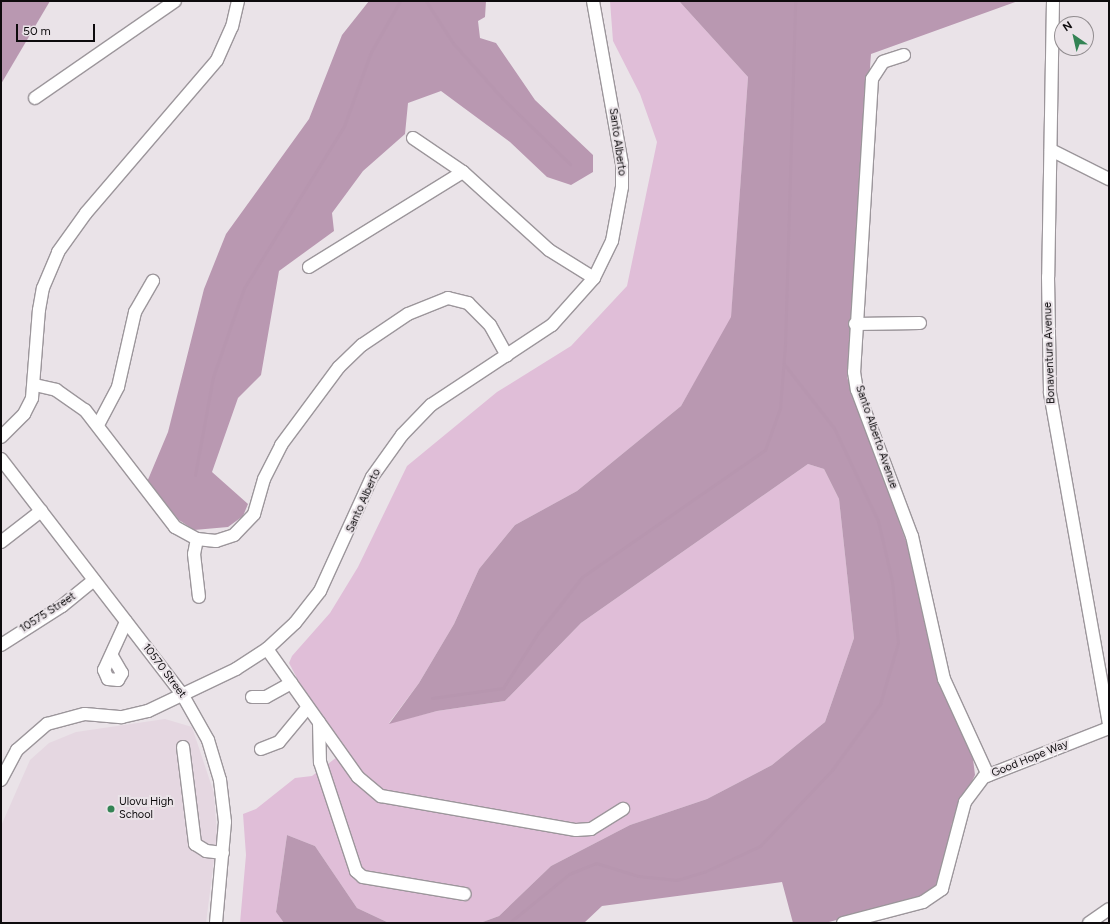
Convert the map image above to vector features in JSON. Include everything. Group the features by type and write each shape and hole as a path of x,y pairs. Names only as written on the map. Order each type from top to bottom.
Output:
{"street":[{"path":"35,98 175,1"},
{"path":"1,437 26,410 35,385 39,310 43,288 58,252 86,213 217,60 232,27 238,1"},
{"name":"Santo Alberto","path":"1,780 17,750 47,724 85,714 136,715 236,669 267,649 296,623 320,591 372,478 393,444 431,405 552,325 594,278 612,241 622,187 619,150 593,1"},
{"name":"Bonaventura Avenue","path":"1053,1 1050,393 1109,723"},
{"name":"Santo Alberto Avenue","path":"904,55 883,62 872,79 855,324 857,390 912,536 944,679 988,775"},
{"path":"413,138 462,172 531,236 594,278"},
{"path":"1051,150 1109,179"},
{"path":"309,268 462,172"},
{"path":"98,425 118,387 135,312 152,281"},
{"path":"35,385 67,396 98,425 175,527 197,539 226,539 248,524 281,444 315,397 348,356 408,314 448,298 468,303 490,325 507,356"},
{"path":"855,324 920,324"},
{"name":"10570 Street","path":"1,459 182,694 208,740 220,780 225,822 216,923"},
{"path":"1,542 41,511"},
{"path":"197,539 194,554 199,597"},
{"name":"10575 Street","path":"1,645 62,606 94,580"},
{"path":"112,656 118,634 126,622"},
{"path":"267,649 368,788 400,802 576,830 591,829 623,809"},
{"path":"252,698 266,697 291,683"},
{"path":"260,749 279,742 308,707"},
{"path":"319,722 320,762 356,871 363,877 465,894"},
{"name":"Good Hope Way","path":"844,923 918,904 942,889 965,802 988,775 1109,728"},
{"path":"183,747 195,844 206,851 223,852"},
{"path":"1089,923 1109,909"}],"shaded area":[{"path":"1,1 50,1 1,84"},
{"path":"369,1 486,1 485,17 478,21 480,38 496,43 535,100 593,155 593,172 571,185 547,177 510,142 441,91 408,103 405,134 363,171 332,213 334,231 279,271 261,375 238,398 212,472 248,504 243,516 228,527 194,530 179,520 147,482 168,432 204,289 226,234 309,119 342,35"},
{"path":"610,1 679,1 748,77 731,320 681,406 577,491 515,525 479,569 454,624 419,683 389,723 437,711 505,701 581,623 808,464 824,469 839,499 854,638 825,722 772,765 707,799 630,825 551,866 499,916 480,923 389,923 357,908 315,846 287,835 276,912 284,923 240,923 246,855 243,814 256,809 295,778 312,776 345,751 299,682 289,663 292,656 330,613 358,567 407,466 497,392 571,346 627,286 657,142 640,94 613,41"},
{"path":"679,1 1018,1 871,54 847,377 907,544 930,648 973,759 975,775 952,823 939,886 918,899 825,923 793,923 782,882 602,906 584,923 480,923 499,916 551,866 630,825 707,799 772,765 825,722 854,638 839,499 824,469 808,464 581,623 505,701 437,711 389,724 419,683 454,624 479,569 515,525 577,491 681,406 731,317 748,77"},
{"name":"Ulovu High School","path":"165,719 192,727 214,793 217,836 206,923 1,923 1,826 30,760 49,743 76,732"},
{"path":"287,835 315,846 357,908 389,923 284,923 276,912"}],"waterway":[{"path":"195,475 213,377 244,288 344,126 371,52 400,1"},
{"path":"426,1 453,43 502,98 570,164"},
{"path":"432,698 503,688 538,633 582,577 765,450 780,408 785,345 795,1"},
{"path":"509,923 569,874 596,863 638,876 677,880 704,872 760,846 832,770 880,704 898,643 892,581 878,521 834,428 784,364"}],"place":[{"name":"Ulovu High School","path":"111,809"}]}
